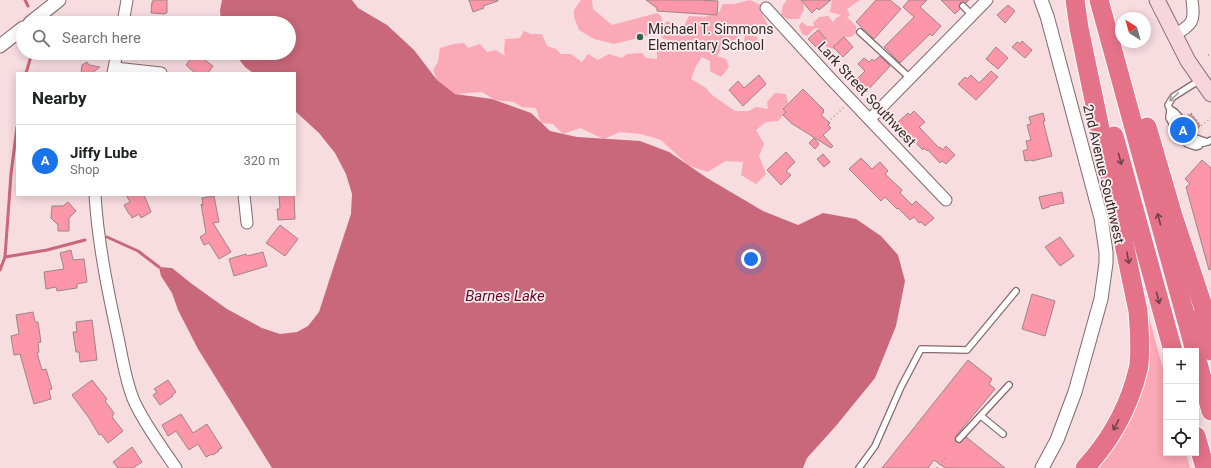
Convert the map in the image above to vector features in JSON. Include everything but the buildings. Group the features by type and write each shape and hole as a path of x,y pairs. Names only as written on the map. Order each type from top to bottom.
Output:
{"highway":[{"path":"1076,0 1172,348"},
{"path":"1076,0 1079,28 1138,311 1140,337 1139,364 1130,395 1111,435 1098,454 1085,468"},
{"path":"1100,0 1109,17 1148,132 1192,275 1211,330"},
{"path":"1100,0 1194,348"},
{"path":"1192,275 1194,295 1211,351"},
{"path":"1199,367 1211,410"},
{"path":"1199,447 1205,468"}],"main road":[{"path":"1156,0 1174,35 1206,85"}],"street":[{"path":"124,16 127,0"},
{"path":"870,119 987,0"},
{"name":"2nd Avenue Southwest","path":"1041,0 1047,16 1101,218 1106,258 1102,299 1075,392 1057,440 1042,468"},
{"path":"1174,35 1189,26 1194,14 1192,0"},
{"path":"38,16 56,1"},
{"name":"Lark Street Southwest","path":"766,8 946,200"},
{"path":"0,46 16,33"},
{"path":"116,60 114,70 145,72"},
{"path":"95,196 101,250 109,296 128,381 142,416 176,468"},
{"path":"244,196 248,223"}],"lane":[{"path":"963,6 972,15"},
{"path":"860,32 910,78"},
{"path":"1180,122 1168,105 1173,96 1206,85"},
{"path":"1189,134 1191,141 1197,144 1207,142"},
{"path":"859,468 875,446 900,387 921,349 966,350 1016,291"},
{"path":"959,439 1009,385"},
{"path":"981,416 1003,434"}],"path":[{"path":"828,122 852,100"},
{"path":"1180,122 1191,113 1201,126"},
{"path":"1189,134 1211,118"},
{"path":"937,468 945,458"}],"shaded area":[{"path":"581,0 592,0 593,9 612,25 657,13 661,16 663,25 667,21 683,28 689,16 705,17 719,12 723,4 734,4 750,0 761,5 760,11 768,25 759,27 755,23 748,30 748,35 757,37 758,47 748,50 744,43 745,34 739,35 732,43 722,47 717,56 726,59 729,67 721,77 710,71 710,61 702,57 696,66 691,79 706,88 712,95 735,111 749,111 756,107 768,109 767,102 775,93 786,94 788,103 783,108 786,112 778,121 766,122 756,130 764,144 759,156 766,174 756,184 741,175 743,162 726,161 707,172 688,165 661,140 641,134 620,132 604,139 580,128 563,134 553,124 541,123 536,108 522,107 514,102 495,100 482,92 455,94 437,80 433,70 438,62 440,48 464,43 468,48 480,44 487,52 496,50 505,56 505,39 520,38 524,31 531,34 542,34 547,46 556,49 561,54 571,54 582,62 588,54 598,60 609,54 622,58 627,54 642,53 646,58 657,59 657,48 667,46 672,41 662,38 661,32 614,44 594,39 579,30 574,17 574,10"},
{"path":"787,0 803,0 804,10 799,19 788,19 781,15 783,5"},
{"path":"832,0 860,0 847,9 850,15 847,17 856,26 856,33 851,37 844,37 835,49 828,48 824,44 825,38 818,30 819,29 815,28 807,36 802,34 799,26 802,22 807,26 814,26 813,23 819,17 828,16 833,22 841,15 830,12"},
{"path":"1145,302 1163,369 1163,456 1187,456 1190,468 1098,468 1118,437"}],"water":[{"name":"Barnes Lake","path":"222,0 352,0 358,8 387,25 414,50 437,80 455,94 492,99 531,113 550,131 577,137 640,141 669,152 707,178 763,211 798,225 823,213 856,219 881,236 898,255 905,281 896,326 875,378 835,427 807,458 803,468 272,468 198,349 178,310 172,293 161,276 159,267 172,268 227,309 262,328 280,334 297,332 308,326 319,312 351,214 352,194 346,174 335,153 319,133 296,112 296,72 252,72 240,60 296,60 296,16 220,16"}],"waterway":[{"path":"25,0 28,6"},
{"path":"26,72 30,60"},
{"path":"0,270 5,257 11,174 16,135"},
{"path":"107,237 138,251 159,267"},
{"path":"5,257 47,250 85,240"}],"place":[{"name":"Michael T. Simmons Elementary School","path":"640,37"},
{"name":"Jiffy Lube","path":"1183,130"}]}
